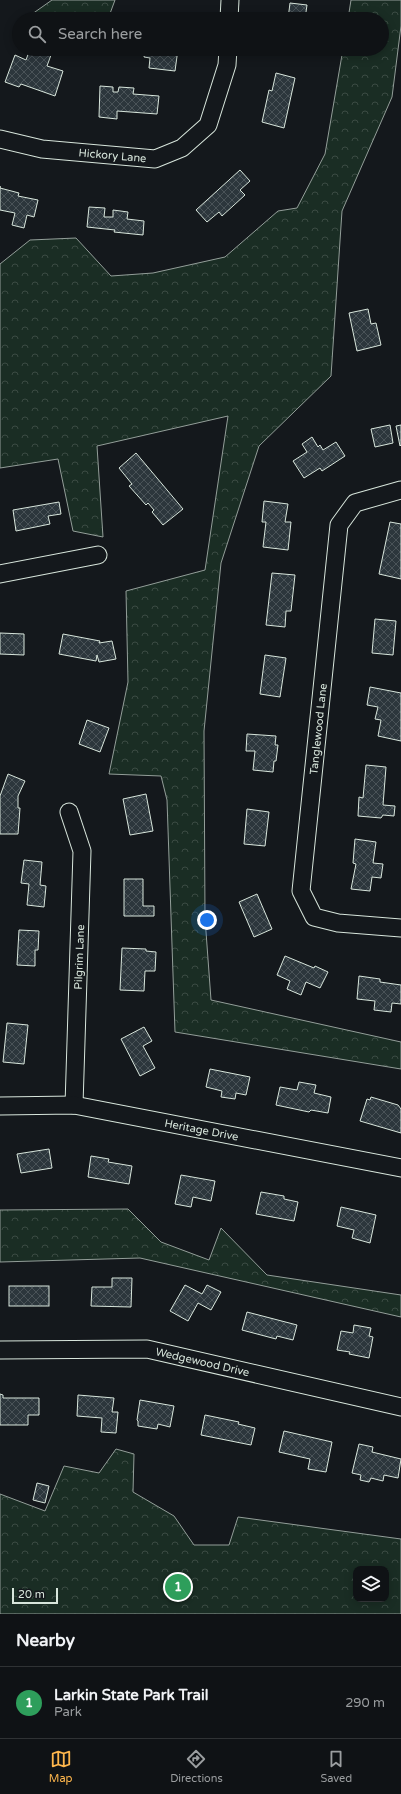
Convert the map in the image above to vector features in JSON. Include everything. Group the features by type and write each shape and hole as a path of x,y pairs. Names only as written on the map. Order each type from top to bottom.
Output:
{"street":[{"path":"229,12 230,0"},
{"name":"Hickory Lane","path":"0,139 42,149 155,159 182,148 208,125 227,65 228,56"},
{"name":"Tanglewood Lane","path":"401,490 355,503 339,525 301,891 314,917 338,923 401,928"},
{"path":"0,574 98,555"},
{"name":"Pilgrim Lane","path":"69,812 82,851 74,1105"},
{"name":"Heritage Drive","path":"0,1106 74,1105 401,1168"},
{"name":"Wedgewood Drive","path":"0,1350 147,1349 401,1407"}],"green space":[{"path":"52,0 115,0 111,12 35,12"},
{"path":"351,0 401,0 401,26 392,97 342,211 331,376 259,446 221,563 204,731 205,918 211,1000 401,1042 401,1069 175,1032 167,800 161,776 109,774 128,682 126,591 205,570 228,416 97,446 103,537 73,531 58,459 0,468 0,264 30,240 76,238 111,276 153,273 225,257 278,211 297,208 325,154 342,56 389,56 389,12 349,12"},
{"path":"128,1209 161,1242 209,1260 221,1228 267,1275 401,1295 401,1317 140,1258 0,1262 0,1210"},
{"path":"116,1449 134,1454 133,1492 174,1516 194,1545 229,1545 238,1517 401,1539 401,1614 0,1614 0,1494 45,1511 64,1466 99,1473"}],"building":[{"path":"290,3 307,5 306,12 289,12"},
{"path":"15,56 26,60 27,56 51,56 47,66 63,71 55,96 21,84 19,87 5,82"},
{"path":"177,56 175,71 149,68 150,58 144,57"},
{"path":"276,73 295,78 284,128 262,122 269,90 272,91"},
{"path":"100,86 113,87 113,92 118,92 119,87 134,88 133,94 159,96 157,114 117,111 117,119 99,117"},
{"path":"240,170 250,181 240,190 245,195 222,216 219,212 207,222 196,210"},
{"path":"0,188 19,193 18,196 38,200 34,217 27,215 24,228 12,225 15,213 0,210"},
{"path":"89,207 105,208 104,217 113,217 113,210 128,212 127,219 144,221 143,235 87,227"},
{"path":"368,309 371,324 376,323 381,345 357,351 349,313"},
{"path":"390,425 393,443 375,447 371,429"},
{"path":"401,425 401,445 400,446 396,426"},
{"path":"312,437 318,447 320,445 323,450 336,442 345,456 322,471 320,468 304,478 293,461 307,452 302,444"},
{"path":"136,453 183,509 163,525 152,512 154,510 148,503 146,505 129,486 132,484 119,468"},
{"path":"264,501 288,504 285,522 291,522 288,550 263,547 266,522 262,522"},
{"path":"59,502 61,514 48,516 50,524 16,531 13,510"},
{"path":"390,522 401,524 401,579 379,574"},
{"path":"272,573 295,575 291,611 286,611 285,627 266,625"},
{"path":"375,619 396,621 393,655 372,653"},
{"path":"0,633 24,634 24,655 0,654"},
{"path":"63,634 100,641 99,643 112,641 116,659 99,662 97,655 96,661 59,654"},
{"path":"265,655 286,658 280,697 260,694"},
{"path":"370,687 401,693 401,741 378,736 381,720 375,719 378,707 367,705"},
{"path":"87,720 109,728 100,752 79,744"},
{"path":"247,734 276,736 275,745 278,745 273,772 253,770 255,751 246,751"},
{"path":"366,765 386,767 383,805 395,806 394,816 383,815 381,818 358,816 359,797 363,798"},
{"path":"8,774 25,781 18,796 18,808 20,808 18,834 0,834 0,796"},
{"path":"146,794 153,831 130,835 123,799"},
{"path":"247,809 269,812 265,846 244,844"},
{"path":"355,839 376,842 373,863 383,864 381,878 372,877 370,891 351,889 356,864 353,863"},
{"path":"24,860 42,862 40,885 46,886 44,907 27,905 29,884 21,883"},
{"path":"124,879 143,879 143,906 154,906 154,916 124,916"},
{"path":"257,894 272,929 254,937 239,902"},
{"path":"19,930 39,931 38,950 35,950 35,966 17,965"},
{"path":"122,948 146,949 146,951 156,952 155,971 145,971 144,991 120,990"},
{"path":"285,956 328,972 320,988 306,982 301,995 287,989 290,981 277,975"},
{"path":"359,976 380,979 380,982 401,985 401,1004 392,1003 391,1012 374,1010 375,1001 357,999"},
{"path":"7,1023 28,1025 24,1064 3,1062"},
{"path":"144,1027 152,1041 143,1046 155,1068 140,1076 121,1039"},
{"path":"210,1069 250,1077 246,1095 236,1093 235,1099 221,1097 222,1091 206,1087"},
{"path":"299,1082 316,1085 314,1093 331,1097 328,1113 311,1110 309,1112 276,1105 280,1087 297,1090"},
{"path":"371,1097 398,1105 401,1109 401,1133 360,1121 367,1099 370,1100"},
{"path":"49,1149 52,1168 21,1173 17,1154"},
{"path":"91,1156 109,1159 108,1162 132,1166 129,1184 88,1177"},
{"path":"181,1175 215,1181 211,1201 193,1197 191,1207 175,1204"},
{"path":"261,1192 284,1196 284,1199 298,1202 294,1221 256,1214"},
{"path":"341,1207 376,1215 370,1243 352,1238 354,1230 337,1226"},
{"path":"112,1278 132,1278 131,1307 91,1306 92,1287 112,1287"},
{"path":"185,1285 202,1294 207,1285 221,1292 211,1310 198,1303 188,1321 170,1311"},
{"path":"9,1286 49,1286 49,1306 9,1306"},
{"path":"247,1312 297,1325 293,1340 277,1336 276,1339 242,1330"},
{"path":"354,1325 371,1328 369,1336 373,1337 369,1358 349,1354 350,1352 337,1350 341,1331 353,1333"},
{"path":"0,1394 3,1395 3,1398 39,1398 39,1415 28,1415 28,1425 0,1425"},
{"path":"78,1395 114,1398 112,1412 118,1412 116,1433 101,1432 102,1418 77,1416"},
{"path":"140,1400 174,1406 170,1427 158,1424 157,1429 138,1426 137,1420"},
{"path":"205,1415 239,1422 238,1424 255,1428 251,1445 201,1435"},
{"path":"284,1431 332,1442 326,1472 308,1469 310,1459 279,1452"},
{"path":"359,1444 373,1447 372,1452 401,1459 398,1478 384,1475 383,1481 371,1478 369,1482 360,1480 361,1475 352,1473"},
{"path":"37,1483 49,1486 45,1503 33,1500"}],"place":[{"name":"Larkin State Park Trail","path":"178,1587"}]}
